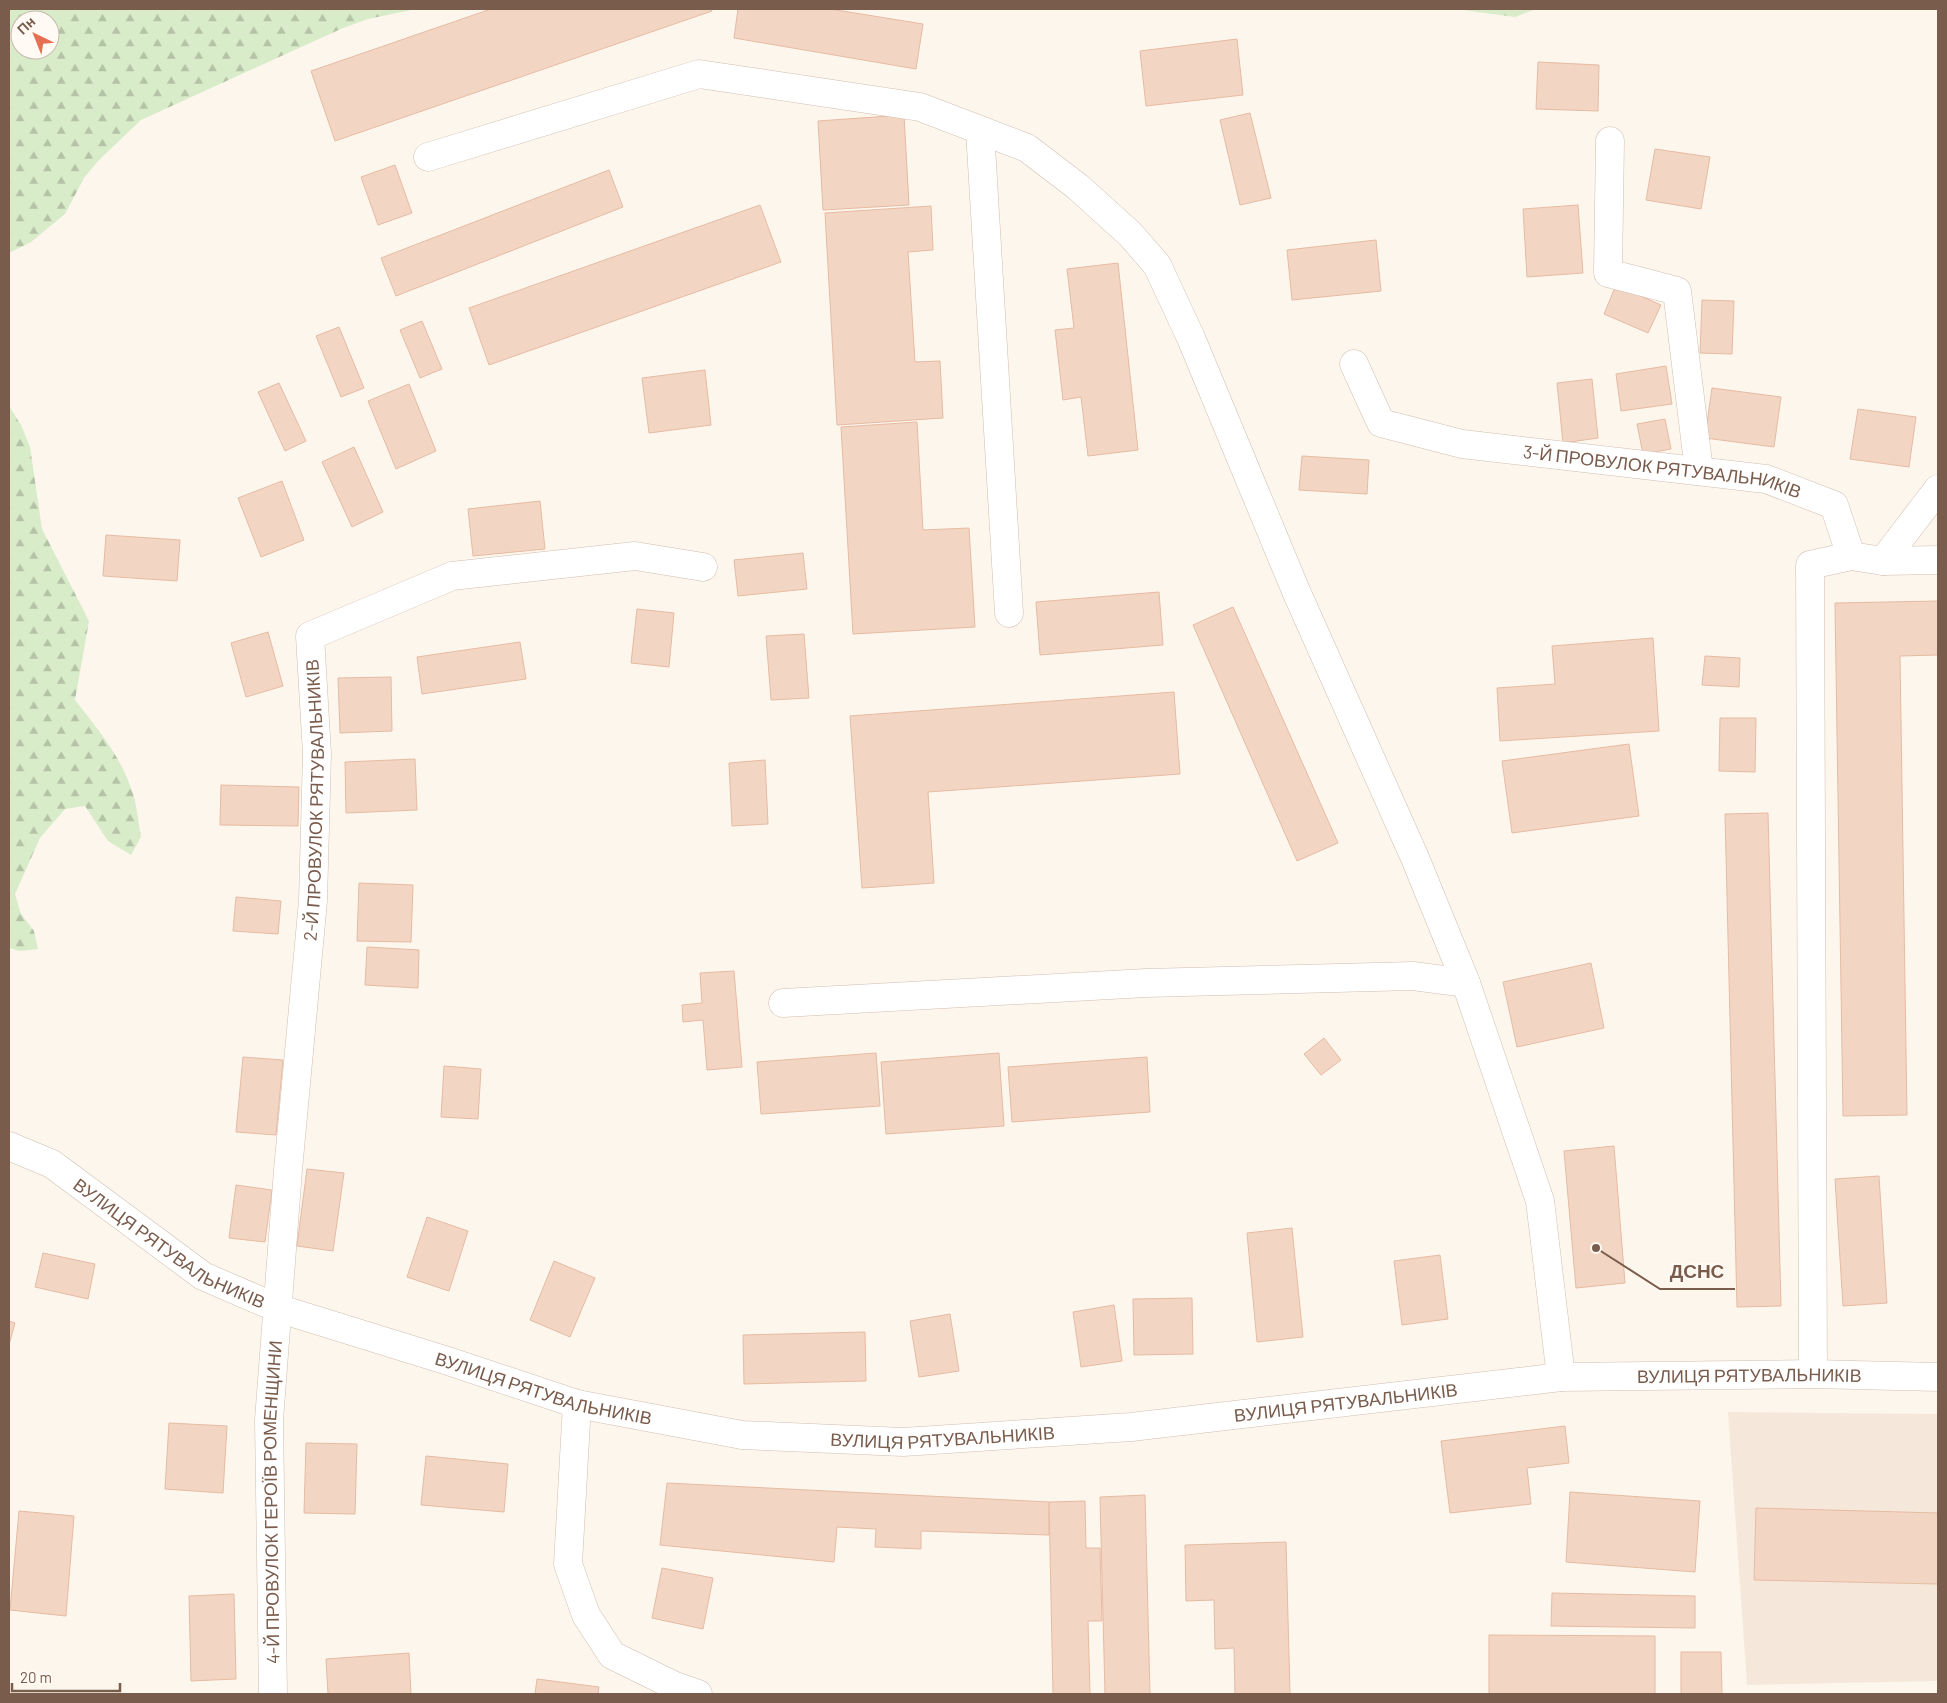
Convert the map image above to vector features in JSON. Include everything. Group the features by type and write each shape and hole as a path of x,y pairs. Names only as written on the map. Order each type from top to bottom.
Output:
{"street":[{"path":"428,158 699,74 920,107 1027,148 1078,187 1130,234 1157,265 1190,338 1296,591 1415,858 1466,983 1540,1201 1561,1377"},
{"path":"980,130 1009,612"},
{"path":"1610,141 1608,273 1677,291 1699,471"},
{"name":"3-Й ПРОВУЛОК РЯТУВАЛЬНИКІВ","path":"1354,364 1381,423 1462,444 1766,479 1834,506 1852,556"},
{"path":"1883,560 1938,489"},
{"name":"2-Й ПРОВУЛОК РЯТУВАЛЬНИКІВ","path":"278,1308 288,1170 313,901 317,754 310,636 452,576 635,556 703,566"},
{"path":"1814,1374 1810,566 1852,556 1883,560 1938,560"},
{"path":"783,1003 1146,983 1413,976 1466,983"},
{"name":"ВУЛИЦЯ РЯТУВАЛЬНИКІВ","path":"9,1146 52,1164 203,1276 278,1308 448,1361 577,1404 742,1435 903,1442 1131,1427 1561,1377 1814,1374 1938,1377"},
{"name":"4-Й ПРОВУЛОК ГЕРОЇВ РОМЕНЩИНИ","path":"273,1694 269,1420 278,1308"},
{"path":"577,1404 568,1564 586,1615 612,1655 675,1686 698,1694"}],"shaded area":[{"path":"1728,1412 1938,1414 1938,1681 1747,1685"}],"green space":[{"path":"9,9 416,9 368,19 343,28 141,120 98,161 84,178 65,214 31,242 9,253"},
{"path":"1456,9 1536,9 1515,17"},
{"path":"9,406 21,425 30,447 42,529 89,621 75,700 107,742 126,776 135,800 141,837 131,855 108,841 85,806 65,809 40,838 15,894 21,914 34,931 38,949 20,951 9,948"}],"building":[{"path":"491,9 711,9 712,11 335,141 311,71"},
{"path":"738,9 830,9 923,24 916,69 734,38"},
{"path":"1237,39 1243,95 1146,106 1140,51"},
{"path":"1538,62 1599,65 1598,111 1536,109"},
{"path":"1250,113 1271,198 1240,205 1220,120"},
{"path":"904,115 909,205 823,210 818,121"},
{"path":"1655,149 1710,157 1701,209 1646,200"},
{"path":"395,165 412,213 378,225 361,177"},
{"path":"609,170 623,207 396,296 381,258"},
{"path":"760,205 781,262 489,365 469,308"},
{"path":"1578,205 1583,273 1527,277 1523,209"},
{"path":"931,206 933,250 908,252 915,362 940,361 943,418 837,425 825,213"},
{"path":"1376,240 1381,291 1292,300 1287,250"},
{"path":"1118,263 1138,450 1088,456 1081,397 1063,400 1055,330 1074,328 1067,269"},
{"path":"1616,285 1661,305 1648,333 1604,314"},
{"path":"1702,300 1734,301 1732,354 1700,353"},
{"path":"422,321 442,369 420,378 400,330"},
{"path":"339,327 364,388 341,397 316,336"},
{"path":"1666,366 1672,404 1621,411 1616,374"},
{"path":"705,370 711,425 649,433 642,378"},
{"path":"1592,379 1598,438 1563,443 1557,383"},
{"path":"279,383 306,441 285,451 258,392"},
{"path":"409,384 436,451 396,469 368,401"},
{"path":"1712,388 1781,397 1774,447 1705,438"},
{"path":"1858,409 1916,417 1909,467 1850,459"},
{"path":"1665,419 1671,449 1643,454 1637,424"},
{"path":"917,422 923,530 969,528 975,627 853,634 841,427"},
{"path":"354,447 383,512 352,527 322,462"},
{"path":"1302,456 1369,460 1367,494 1299,490"},
{"path":"282,481 304,540 261,557 238,498"},
{"path":"540,501 545,549 473,556 468,509"},
{"path":"106,535 180,540 177,581 103,576"},
{"path":"803,553 807,589 738,596 734,560"},
{"path":"1159,592 1163,645 1040,655 1036,602"},
{"path":"1938,601 1938,655 1900,656 1907,1115 1843,1116 1835,603"},
{"path":"1233,607 1338,843 1297,861 1193,625"},
{"path":"637,609 674,613 669,667 631,663"},
{"path":"268,632 283,686 246,697 231,643"},
{"path":"804,634 809,698 771,700 766,636"},
{"path":"1653,638 1659,731 1500,741 1497,688 1555,684 1552,646"},
{"path":"520,642 526,679 422,694 417,657"},
{"path":"1705,656 1740,658 1739,687 1702,685"},
{"path":"391,677 392,731 340,733 338,678"},
{"path":"1174,692 1180,774 928,792 934,883 862,888 850,716"},
{"path":"1720,718 1756,718 1755,772 1719,771"},
{"path":"1629,744 1639,816 1512,833 1502,761"},
{"path":"415,759 417,810 346,813 345,762"},
{"path":"765,760 768,824 732,826 729,763"},
{"path":"221,785 299,787 298,826 220,825"},
{"path":"1768,813 1781,1306 1737,1307 1725,814"},
{"path":"359,883 413,885 411,942 357,941"},
{"path":"236,897 281,901 278,934 233,931"},
{"path":"367,947 419,950 418,988 365,985"},
{"path":"1591,963 1604,1028 1517,1047 1503,982"},
{"path":"734,971 742,1067 707,1070 703,1020 683,1022 682,1005 702,1003 700,973"},
{"path":"1324,1038 1341,1060 1321,1075 1304,1054"},
{"path":"876,1053 880,1106 761,1114 757,1062"},
{"path":"999,1053 1004,1126 886,1134 881,1062"},
{"path":"243,1057 283,1060 276,1135 236,1132"},
{"path":"1147,1057 1150,1112 1012,1122 1008,1067"},
{"path":"444,1066 481,1069 478,1119 441,1117"},
{"path":"1614,1146 1625,1283 1576,1288 1564,1151"},
{"path":"307,1169 344,1173 333,1251 297,1246"},
{"path":"1879,1176 1887,1303 1843,1306 1835,1179"},
{"path":"236,1185 272,1190 265,1242 229,1238"},
{"path":"427,1217 468,1231 449,1291 407,1277"},
{"path":"1292,1228 1303,1337 1257,1342 1247,1233"},
{"path":"43,1253 95,1264 88,1299 35,1287"},
{"path":"1440,1255 1448,1319 1402,1325 1394,1261"},
{"path":"554,1261 595,1278 570,1337 530,1320"},
{"path":"1192,1298 1193,1354 1134,1355 1133,1299"},
{"path":"1114,1305 1122,1361 1081,1367 1073,1312"},
{"path":"950,1314 959,1371 919,1377 910,1321"},
{"path":"9,1321 15,1323 9,1345"},
{"path":"865,1332 866,1381 744,1384 743,1335"},
{"path":"169,1423 227,1426 223,1493 165,1489"},
{"path":"1565,1426 1569,1463 1527,1468 1531,1504 1450,1513 1441,1441"},
{"path":"306,1443 357,1444 355,1514 304,1513"},
{"path":"426,1456 508,1464 504,1512 421,1505"},
{"path":"667,1483 1049,1502 1049,1535 921,1531 921,1549 875,1547 876,1529 837,1527 834,1562 660,1545"},
{"path":"1570,1492 1700,1501 1695,1572 1566,1562"},
{"path":"1145,1495 1150,1694 1105,1694 1100,1497"},
{"path":"1085,1501 1086,1548 1100,1548 1102,1621 1088,1621 1090,1694 1053,1694 1049,1502"},
{"path":"1756,1508 1938,1513 1938,1584 1754,1580"},
{"path":"19,1511 74,1516 66,1616 10,1610"},
{"path":"1286,1542 1290,1694 1235,1694 1234,1648 1215,1649 1214,1600 1186,1601 1185,1545"},
{"path":"662,1568 713,1578 703,1629 652,1618"},
{"path":"1552,1593 1695,1596 1695,1628 1551,1626"},
{"path":"234,1594 236,1679 191,1681 189,1596"},
{"path":"1489,1635 1655,1636 1655,1694 1489,1694"},
{"path":"1681,1652 1721,1652 1722,1694 1681,1694"},
{"path":"409,1653 411,1694 328,1694 326,1659"},
{"path":"537,1679 599,1687 598,1694 535,1694"}],"place":[{"name":"ДСНС","path":"1596,1248"}]}
